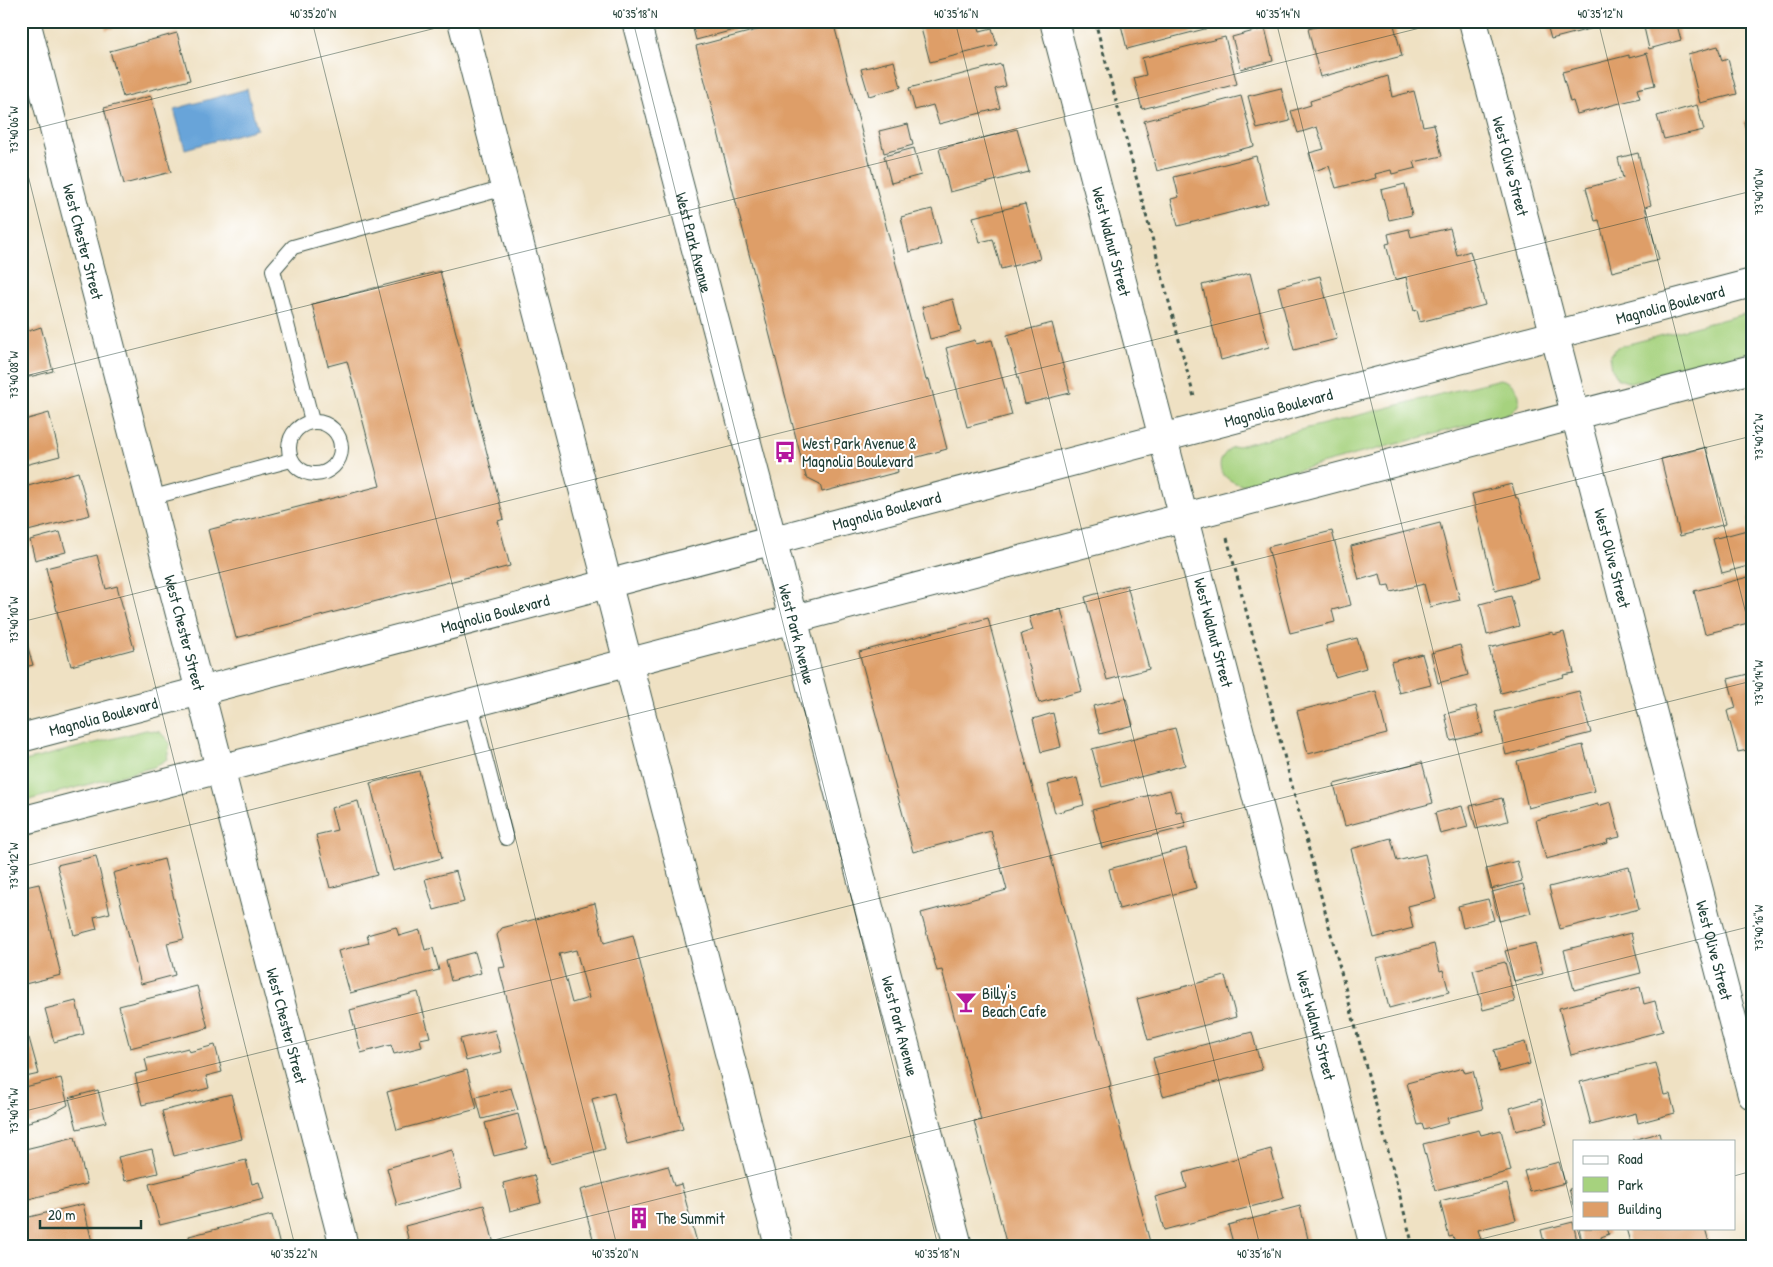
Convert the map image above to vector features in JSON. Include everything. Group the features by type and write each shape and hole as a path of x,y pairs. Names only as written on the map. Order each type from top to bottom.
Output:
{"main road":[{"name":"West Chester Street","path":"26,21 344,1246"},
{"path":"462,21 779,1246"},
{"name":"West Park Avenue","path":"636,21 958,1246"},
{"name":"West Walnut Street","path":"1054,21 1374,1246"},
{"name":"West Olive Street","path":"1473,21 1752,1095"},
{"name":"Magnolia Boulevard","path":"21,738 772,541 1160,426 1554,335 1752,283"},
{"path":"21,821 793,619 1187,529 1574,415 1752,369"}],"lane":[{"path":"312,422 273,270 293,247 505,188"},
{"path":"320,422 336,432 340,440 341,449 335,466 328,471 310,475 302,472 291,460 288,452 288,443 291,435 304,424 320,422"},
{"path":"150,498 291,460"},
{"path":"471,704 506,838"}],"path":[{"path":"1094,21 1196,404 1160,426"},
{"path":"1187,529 1226,532 1413,1246"}],"green space":[{"path":"1752,312 1752,352 1631,383 1618,379 1612,369 1610,356 1617,347"},
{"path":"1500,379 1512,384 1519,395 1518,405 1510,414 1241,485 1224,476 1220,468 1223,457 1230,448"},
{"path":"146,730 160,732 170,743 167,759 154,767 21,802 21,762"}],"water":[{"path":"247,89 257,129 185,149 174,109"}],"building":[{"path":"104,21 136,21 136,22 106,30"},
{"path":"691,21 764,21 764,22 696,40"},
{"path":"791,21 833,21 926,380 929,379 947,449 896,463 898,472 822,492 820,484 806,477 696,46"},
{"path":"919,21 977,21 980,31 992,28 997,45 930,62"},
{"path":"1120,21 1219,21 1220,25 1127,49"},
{"path":"1338,21 1393,21 1402,56 1320,77 1308,29"},
{"path":"1546,21 1617,21 1617,22 1551,39"},
{"path":"1650,21 1676,21 1681,40 1649,49 1643,23"},
{"path":"1265,28 1273,61 1241,69 1232,37"},
{"path":"177,33 190,80 123,97 110,51"},
{"path":"1225,37 1237,84 1142,109 1134,78 1146,75 1142,58"},
{"path":"1718,46 1722,61 1728,59 1737,94 1700,103 1688,54"},
{"path":"1647,53 1655,85 1637,89 1640,98 1577,114 1573,101 1570,102 1562,72 1629,55 1629,58"},
{"path":"894,61 901,87 869,96 861,69"},
{"path":"1001,64 1006,86 995,89 1000,108 939,124 933,105 915,110 909,88"},
{"path":"1388,76 1392,97 1414,91 1423,126 1434,124 1442,156 1414,162 1416,168 1392,174 1391,170 1375,174 1376,178 1336,188 1329,166 1314,171 1309,153 1324,149 1317,127 1298,133 1291,111 1311,105 1310,101"},
{"path":"1281,88 1290,121 1257,129 1248,96"},
{"path":"151,96 171,172 124,184 104,108"},
{"path":"1241,96 1254,146 1157,171 1144,121"},
{"path":"1697,105 1704,130 1664,139 1657,116"},
{"path":"1752,120 1752,148 1751,148 1744,122"},
{"path":"908,124 913,145 884,153 879,131"},
{"path":"1017,129 1029,172 950,192 939,149"},
{"path":"914,148 921,175 891,183 884,156"},
{"path":"1638,153 1651,205 1645,207 1659,260 1612,272 1599,220 1595,221 1586,188 1623,178 1618,158"},
{"path":"1256,156 1268,203 1178,226 1171,199 1179,197 1174,177"},
{"path":"1405,184 1412,215 1389,220 1381,190"},
{"path":"1025,204 1040,259 1001,269 993,239 980,242 973,217"},
{"path":"932,209 941,244 909,252 901,217"},
{"path":"1450,228 1457,255 1470,251 1485,305 1420,322 1417,310 1414,311 1406,277 1395,280 1386,244 1390,243 1388,234 1409,229 1411,237"},
{"path":"440,271 504,519 498,521 510,566 236,638 208,530 380,486 347,361 328,366 312,304"},
{"path":"1250,273 1269,347 1221,360 1202,285"},
{"path":"1320,276 1337,339 1294,350 1278,287"},
{"path":"953,299 961,331 930,339 922,307"},
{"path":"26,321 29,331 41,327 53,371 21,379 21,322"},
{"path":"1052,323 1070,393 1025,404 1007,335"},
{"path":"975,340 976,344 992,340 1012,415 967,427 946,348"},
{"path":"49,413 60,456 21,466 21,421"},
{"path":"1706,447 1726,524 1680,536 1661,459"},
{"path":"78,472 90,515 28,531 21,506 21,488"},
{"path":"1512,484 1516,498 1518,498 1539,579 1495,591 1472,494"},
{"path":"1752,518 1752,535 1751,535 1747,519"},
{"path":"1440,523 1460,600 1430,607 1424,584 1391,592 1389,585 1383,586 1380,574 1359,580 1351,546"},
{"path":"1747,530 1752,548 1752,565 1722,573 1713,539"},
{"path":"1332,531 1351,605 1332,610 1335,622 1290,633 1268,547"},
{"path":"60,532 66,552 35,560 30,540"},
{"path":"97,555 106,589 117,586 134,649 71,666 46,568"},
{"path":"1752,576 1752,622 1705,634 1694,591"},
{"path":"1127,585 1149,669 1107,680 1085,597"},
{"path":"1511,596 1519,626 1487,635 1480,604"},
{"path":"1061,609 1082,691 1039,703 1021,634 1033,630 1029,617"},
{"path":"988,618 1111,1085 1109,1086 1151,1246 1007,1246 974,1121 981,1120 942,970 937,971 921,913 1007,890 991,831 913,852 859,652"},
{"path":"21,624 33,665 21,668"},
{"path":"1553,632 1553,635 1564,632 1574,673 1501,693 1489,648"},
{"path":"1357,638 1366,668 1335,677 1326,646"},
{"path":"1460,645 1468,675 1438,683 1431,653"},
{"path":"1422,654 1431,685 1399,693 1391,662"},
{"path":"1752,673 1752,749 1738,752 1727,711 1736,708 1728,679"},
{"path":"1376,691 1387,734 1308,754 1297,711"},
{"path":"1579,691 1591,733 1506,755 1495,712"},
{"path":"1126,698 1133,725 1100,734 1093,706"},
{"path":"1476,706 1483,733 1451,741 1445,714"},
{"path":"1053,713 1061,747 1041,752 1033,719"},
{"path":"1175,728 1185,765 1102,787 1092,749"},
{"path":"1583,745 1595,791 1528,808 1517,761"},
{"path":"1422,762 1433,803 1345,826 1334,784"},
{"path":"419,771 442,858 393,871 370,783"},
{"path":"1077,778 1084,805 1055,813 1048,785"},
{"path":"1170,790 1176,812 1181,811 1186,827 1102,848 1092,810"},
{"path":"1502,798 1508,821 1476,829 1470,806"},
{"path":"358,801 377,875 330,888 316,835 337,830 331,808"},
{"path":"1611,802 1620,837 1607,840 1608,843 1546,859 1536,820"},
{"path":"1462,806 1468,827 1440,834 1435,813"},
{"path":"1391,838 1397,861 1425,854 1436,899 1408,906 1413,928 1374,938 1351,849"},
{"path":"1186,848 1196,888 1119,909 1109,869"},
{"path":"96,856 110,913 94,917 97,929 74,935 57,865"},
{"path":"164,859 184,939 167,943 175,975 141,984 113,873"},
{"path":"1517,861 1522,881 1491,889 1486,869"},
{"path":"1629,867 1639,909 1560,929 1549,887"},
{"path":"456,871 464,902 434,910 425,879"},
{"path":"39,884 61,975 21,985 21,888"},
{"path":"1523,884 1531,913 1499,921 1492,892"},
{"path":"1488,899 1494,920 1463,928 1458,906"},
{"path":"595,903 604,943 633,935 683,1129 627,1144 614,1093 592,1099 605,1149 550,1164 499,968 505,967 497,935 502,928","holes":["576,950 589,998 572,1003 559,954"]},
{"path":"396,927 399,936 420,930 425,950 433,948 439,970 350,993 338,951 369,943 367,935"},
{"path":"1631,933 1641,973 1574,990 1564,950"},
{"path":"1535,943 1543,974 1514,981 1505,951"},
{"path":"1434,944 1440,971 1443,970 1449,992 1389,1008 1377,959"},
{"path":"475,952 481,973 451,981 446,960"},
{"path":"1505,962 1515,1002 1483,1010 1473,970"},
{"path":"1225,976 1236,1017 1148,1040 1137,999"},
{"path":"197,986 208,1028 130,1048 119,1006"},
{"path":"1640,987 1644,1004 1655,1001 1663,1031 1571,1055 1559,1008"},
{"path":"418,992 430,1037 420,1039 422,1047 394,1054 391,1045 361,1053 350,1010"},
{"path":"76,1001 84,1034 54,1042 45,1009"},
{"path":"495,1030 501,1052 466,1061 460,1039"},
{"path":"1252,1032 1262,1070 1163,1096 1153,1058"},
{"path":"29,1038 39,1074 21,1078 21,1040"},
{"path":"1525,1042 1530,1064 1499,1072 1494,1050"},
{"path":"215,1045 222,1072 206,1076 209,1088 142,1105 135,1074 148,1071 145,1059 188,1048 189,1052"},
{"path":"1656,1063 1664,1095 1670,1094 1675,1113 1638,1123 1636,1113 1591,1125 1580,1082"},
{"path":"1463,1068 1465,1073 1473,1071 1483,1109 1447,1118 1449,1123 1424,1130 1422,1124 1418,1125 1407,1083"},
{"path":"467,1070 477,1109 397,1130 387,1092"},
{"path":"61,1078 68,1105 48,1116 31,1120 32,1122 21,1125 21,1088"},
{"path":"511,1088 518,1110 482,1119 476,1097"},
{"path":"98,1090 106,1122 77,1129 69,1098"},
{"path":"231,1094 242,1139 174,1156 162,1111"},
{"path":"1541,1099 1547,1123 1516,1131 1510,1108"},
{"path":"518,1114 527,1148 494,1156 485,1123"},
{"path":"1479,1130 1481,1135 1501,1130 1511,1171 1435,1190 1423,1144"},
{"path":"1659,1133 1661,1140 1633,1140"},
{"path":"75,1137 87,1184 21,1201 21,1150"},
{"path":"152,1149 158,1173 125,1181 118,1157"},
{"path":"1271,1149 1284,1198 1164,1230 1155,1197 1187,1188 1183,1173"},
{"path":"452,1150 462,1188 397,1206 387,1168"},
{"path":"246,1160 252,1184 259,1182 264,1199 160,1225 149,1184"},
{"path":"1559,1162 1565,1183 1530,1192 1524,1171"},
{"name":"The Summit","path":"668,1166 674,1186 681,1184 698,1246 595,1246 580,1190"},
{"path":"534,1175 541,1203 510,1211 503,1183"},
{"path":"1507,1184 1516,1220 1478,1230 1481,1239 1456,1245 1453,1236 1449,1237 1440,1201"},
{"path":"1573,1188 1573,1202 1569,1189"},
{"path":"83,1204 93,1246 21,1246 21,1219"},
{"path":"484,1205 494,1244 486,1246 410,1246 405,1226"},
{"path":"1300,1206 1309,1243 1300,1246 1234,1246 1228,1225"},
{"path":"272,1215 280,1246 191,1246 189,1236"},
{"path":"1573,1222 1573,1230 1575,1230 1578,1246 1545,1246 1541,1230"},
{"path":"1579,1230 1608,1230 1609,1234 1601,1237 1602,1243 1593,1246 1583,1246"},
{"path":"1627,1230 1706,1230 1710,1246 1631,1246"}],"place":[{"name":"West Park Avenue & Magnolia Boulevard","path":"785,452"},
{"name":"Billy's Beach Cafe","path":"966,1002"},
{"name":"The Summit","path":"639,1218"}]}
